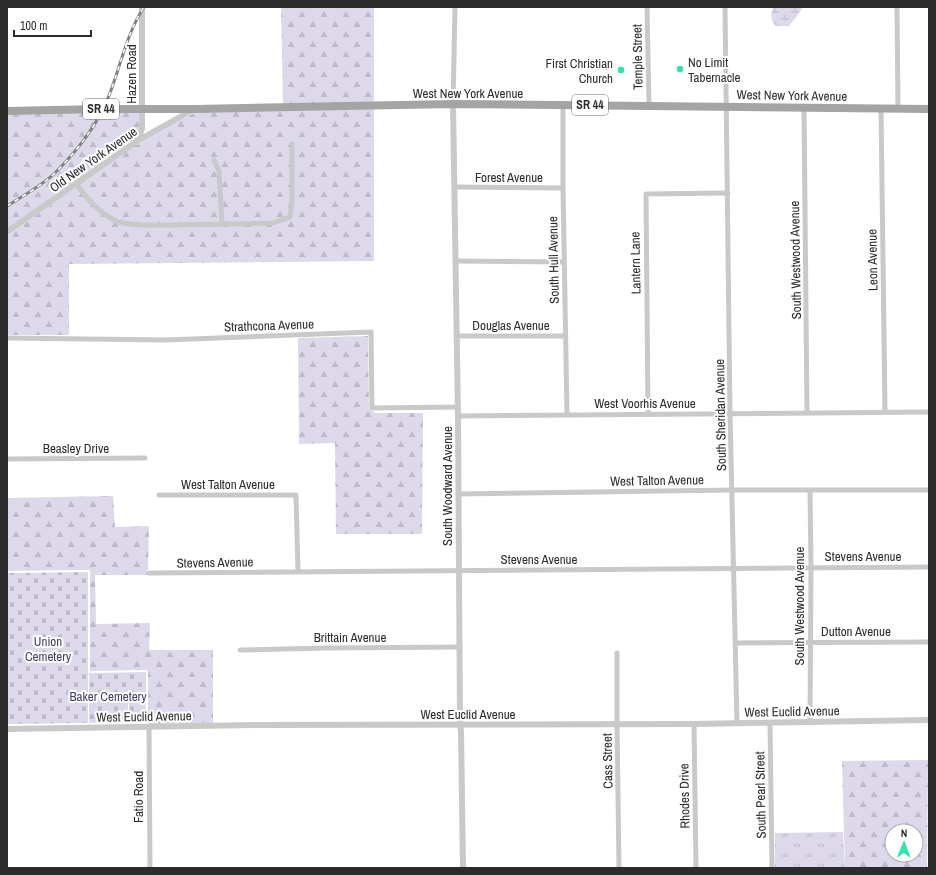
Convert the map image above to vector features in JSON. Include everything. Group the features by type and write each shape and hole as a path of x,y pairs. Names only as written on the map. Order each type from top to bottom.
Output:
{"main road":[{"name":"West New York Avenue","path":"7,111 454,104 929,109"}],"street":[{"name":"Hazen Road","path":"137,141 142,129 142,7"},
{"path":"454,104 455,7"},
{"name":"Temple Street","path":"647,7 648,106"},
{"name":"South Sheridan Avenue","path":"725,7 730,413 737,723"},
{"path":"897,7 898,108"},
{"name":"South Woodward Avenue","path":"454,104 460,724 463,868"},
{"name":"South Hull Avenue","path":"563,105 567,414"},
{"name":"South Westwood Avenue","path":"804,108 807,412"},
{"name":"Leon Avenue","path":"881,108 885,412"},
{"name":"Old New York Avenue","path":"7,232 137,141 196,109"},
{"path":"76,184 96,208 118,222 132,225 273,223 290,217 292,202 292,144"},
{"path":"214,160 219,171 222,224"},
{"name":"Forest Avenue","path":"455,187 563,188"},
{"name":"Lantern Lane","path":"648,414 646,194 728,193"},
{"path":"456,261 564,262"},
{"name":"Strathcona Avenue","path":"7,338 166,340 371,332 372,408 458,407"},
{"name":"Douglas Avenue","path":"457,336 565,336"},
{"name":"West Voorhis Avenue","path":"458,416 929,412"},
{"name":"Beasley Drive","path":"7,459 144,458"},
{"name":"West Talton Avenue","path":"458,494 732,490 929,490"},
{"name":"South Westwood Avenue","path":"810,490 810,722"},
{"name":"West Talton Avenue","path":"159,496 296,496 298,572"},
{"name":"Stevens Avenue","path":"149,573 929,567"},
{"name":"Dutton Avenue","path":"736,643 929,642"},
{"name":"Brittain Avenue","path":"240,650 460,647"},
{"name":"Cass Street","path":"617,653 619,868"},
{"name":"West Euclid Avenue","path":"7,729 460,724 694,724 929,720"},
{"name":"South Pearl Street","path":"770,722 772,868"},
{"name":"Rhodes Drive","path":"694,724 696,868"},
{"name":"Fatio Road","path":"149,727 150,868"}],"green space":[{"path":"281,7 374,7 374,103 283,104"},
{"path":"773,7 803,7 789,26 776,26 773,23 771,15"},
{"path":"374,109 374,261 69,264 69,335 7,335 7,236 137,144 138,145 139,143 196,112"},
{"path":"140,112 140,128 135,138 7,229 7,114"},
{"path":"368,336 369,408 374,413 423,413 422,534 336,534 335,443 299,444 298,338"},
{"path":"113,496 115,527 149,526 148,570 147,575 95,575 96,624 150,623 149,650 213,650 213,723 148,724 147,670 90,671 89,570 7,571 7,498"},
{"name":"Union Cemetery","path":"88,572 88,723 7,724 7,573"},
{"name":"Baker Cemetery","path":"146,672 146,694 128,694 128,722 89,723 89,673"},
{"path":"129,695 145,695 146,722 129,722"},
{"path":"928,760 927,868 845,868 842,761"},
{"path":"843,832 845,868 775,868 775,833"}],"railway":[{"path":"7,206 50,178 72,155 87,136 105,104 133,27 144,7"}],"place":[{"name":"No Limit Tabernacle","path":"680,69"},
{"name":"First Christian Church","path":"621,70"}]}
